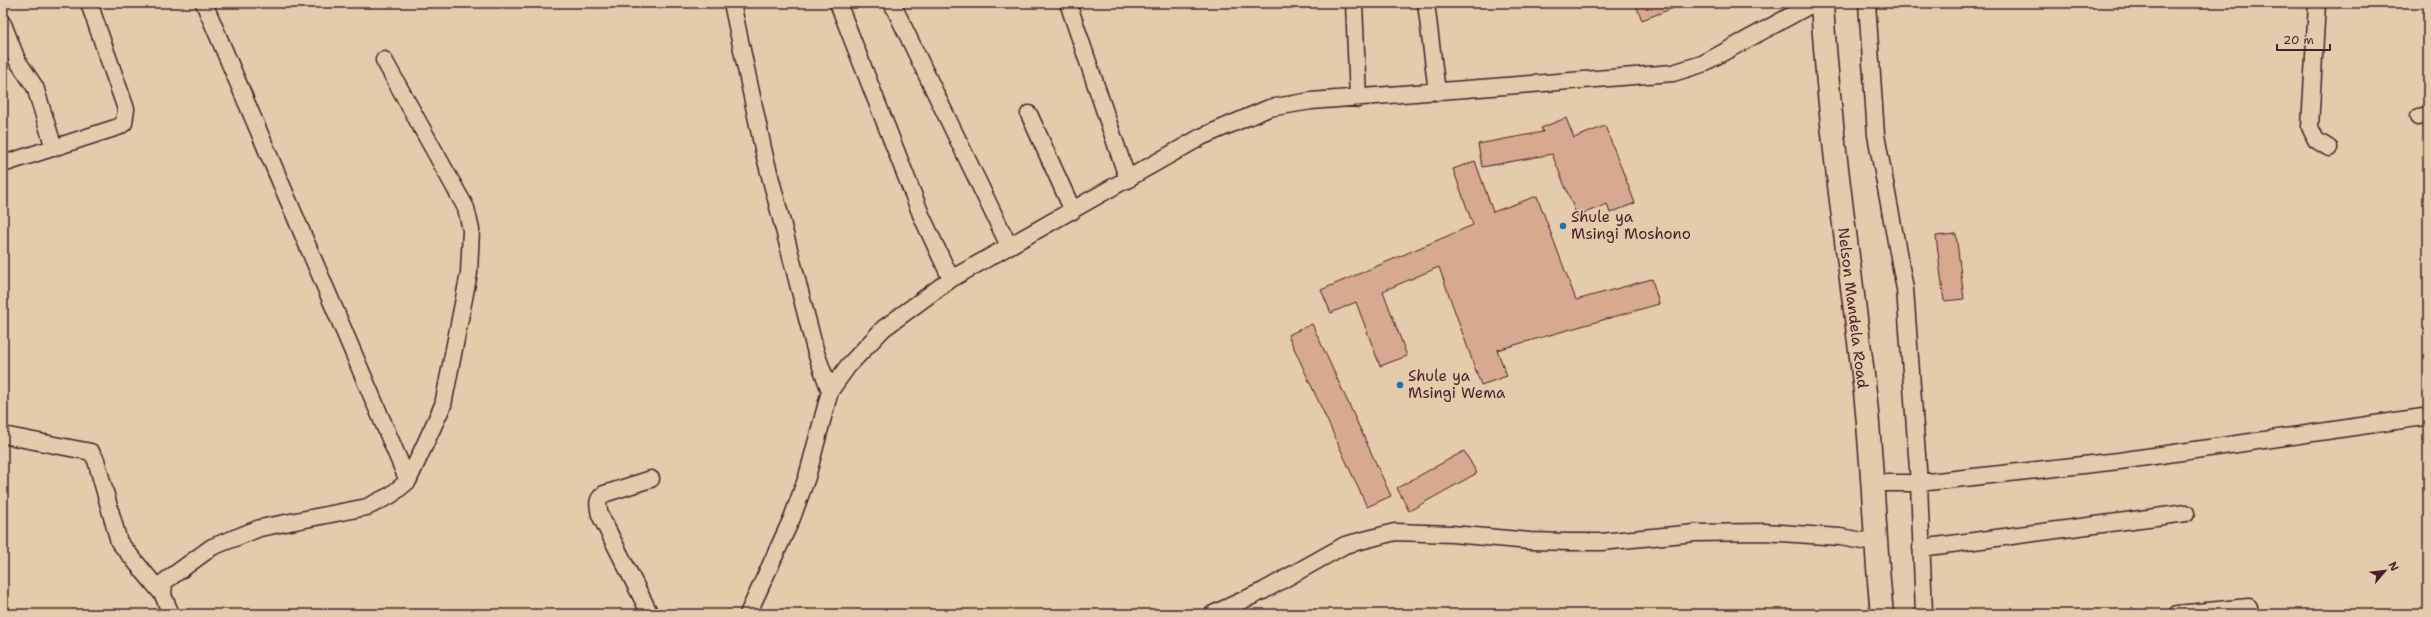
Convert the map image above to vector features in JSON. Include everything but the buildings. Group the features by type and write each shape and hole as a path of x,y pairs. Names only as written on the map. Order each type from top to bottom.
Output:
{"main road":[{"name":"Nelson Mandela Road","path":"1822,3 1826,74 1834,159 1864,382 1875,543 1882,614"}],"street":[{"path":"3,164 118,127 124,123 126,109 89,3"},
{"path":"204,3 408,481"},
{"path":"732,3 764,153 816,353 830,391"},
{"path":"838,3 922,217 951,278"},
{"path":"892,3 1009,246"},
{"path":"1068,3 1128,180"},
{"path":"1354,3 1358,99"},
{"path":"1426,3 1437,92"},
{"path":"748,614 777,555 807,477 830,391 848,366 884,328 951,278 1128,180 1201,136 1269,108 1312,101 1358,99 1688,70 1789,10 1814,3"},
{"path":"1867,3 1876,135 1905,289 1919,483 1924,614"},
{"path":"2316,3 2310,128 2316,140 2329,148"},
{"path":"3,24 17,60 34,87 54,148"},
{"path":"171,614 163,595 162,588 168,577 212,547 260,528 367,507 391,495 408,481 443,405 469,273 471,230 466,208 384,60"},
{"path":"1029,114 1073,211"},
{"path":"1872,483 1919,483 2119,461 2423,417"},
{"path":"3,435 91,452 96,460 120,542 163,595"},
{"path":"650,614 600,515 597,504 599,498 604,494 651,479"},
{"path":"1921,548 2186,512"},
{"path":"1214,614 1263,591 1346,544 1395,532 1452,534 1530,541 1569,542 1602,542 1695,533 1764,532 1840,537 1875,543"},
{"path":"2177,614 2249,607"}],"place":[{"name":"Shule ya Msingi Moshono","path":"1563,226"},
{"name":"Shule ya Msingi Wema","path":"1400,385"}]}
